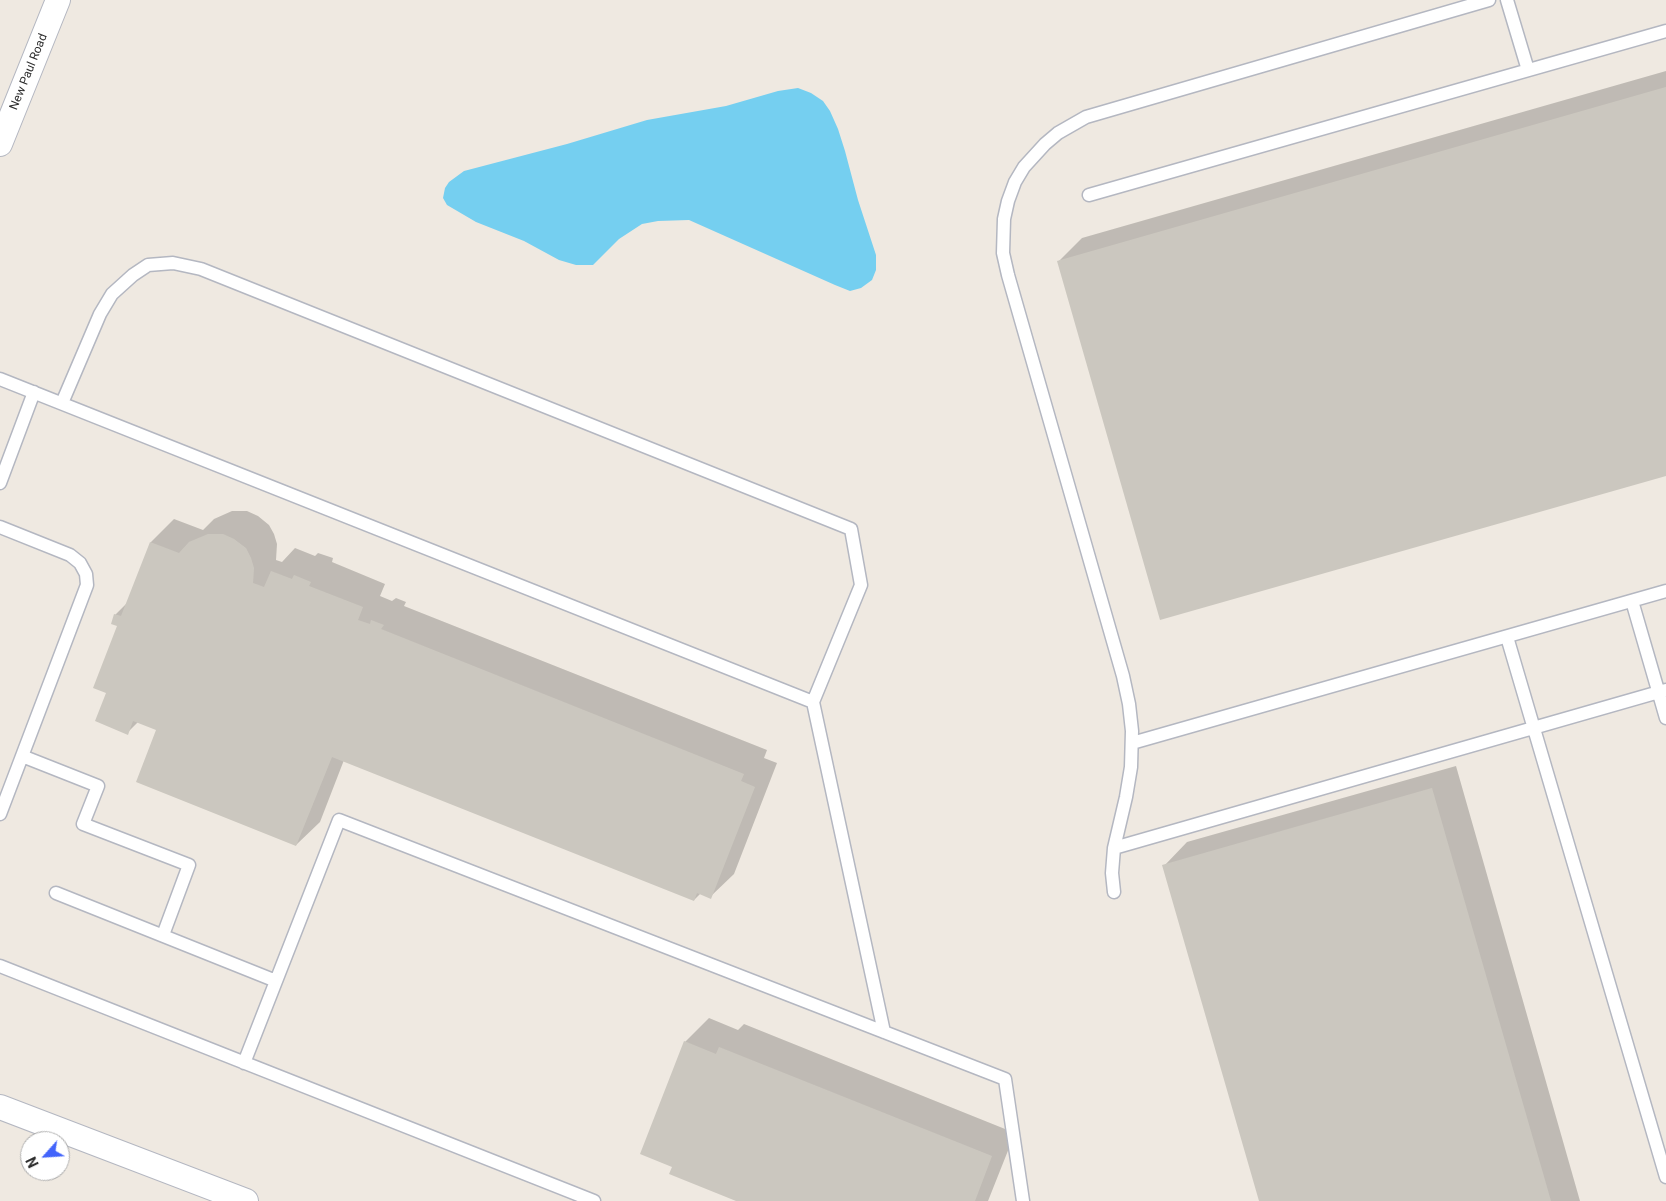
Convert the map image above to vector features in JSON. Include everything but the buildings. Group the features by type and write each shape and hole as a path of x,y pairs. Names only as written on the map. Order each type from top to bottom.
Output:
{"street":[{"name":"New Paul Road","path":"0,144 58,0"},
{"path":"0,1106 246,1201"}],"lane":[{"path":"1114,892 1112,873 1114,848 1129,782 1132,742 1129,704 1123,676 1006,268 1003,253 1004,219 1015,182 1024,167 1045,144 1058,133 1086,117 1489,0"},
{"path":"1507,0 1528,70"},
{"path":"1089,196 1666,31"},
{"path":"62,403 100,314 112,294 133,275 148,266 173,263 201,269 851,529 861,585 813,702 884,1032"},
{"path":"0,379 813,702"},
{"path":"0,483 34,392"},
{"path":"0,527 70,555 80,563 86,574 87,585 0,814"},
{"path":"1132,742 1666,591"},
{"path":"1632,601 1662,691 1666,718"},
{"path":"1506,636 1666,1177"},
{"path":"1114,848 1662,691"},
{"path":"22,756 98,786 83,824 189,865 162,936"},
{"path":"244,1063 339,820 1004,1079 1023,1201"},
{"path":"56,893 276,981"},
{"path":"0,966 594,1201"}],"water":[{"path":"798,88 811,93 823,101 838,129 845,151 858,200 876,255 876,270 872,280 861,288 850,291 689,220 658,221 642,224 619,239 593,265 576,265 559,260 524,241 476,222 447,205 443,198 445,188 449,182 464,171 567,144 647,120 726,106 778,91"}]}
